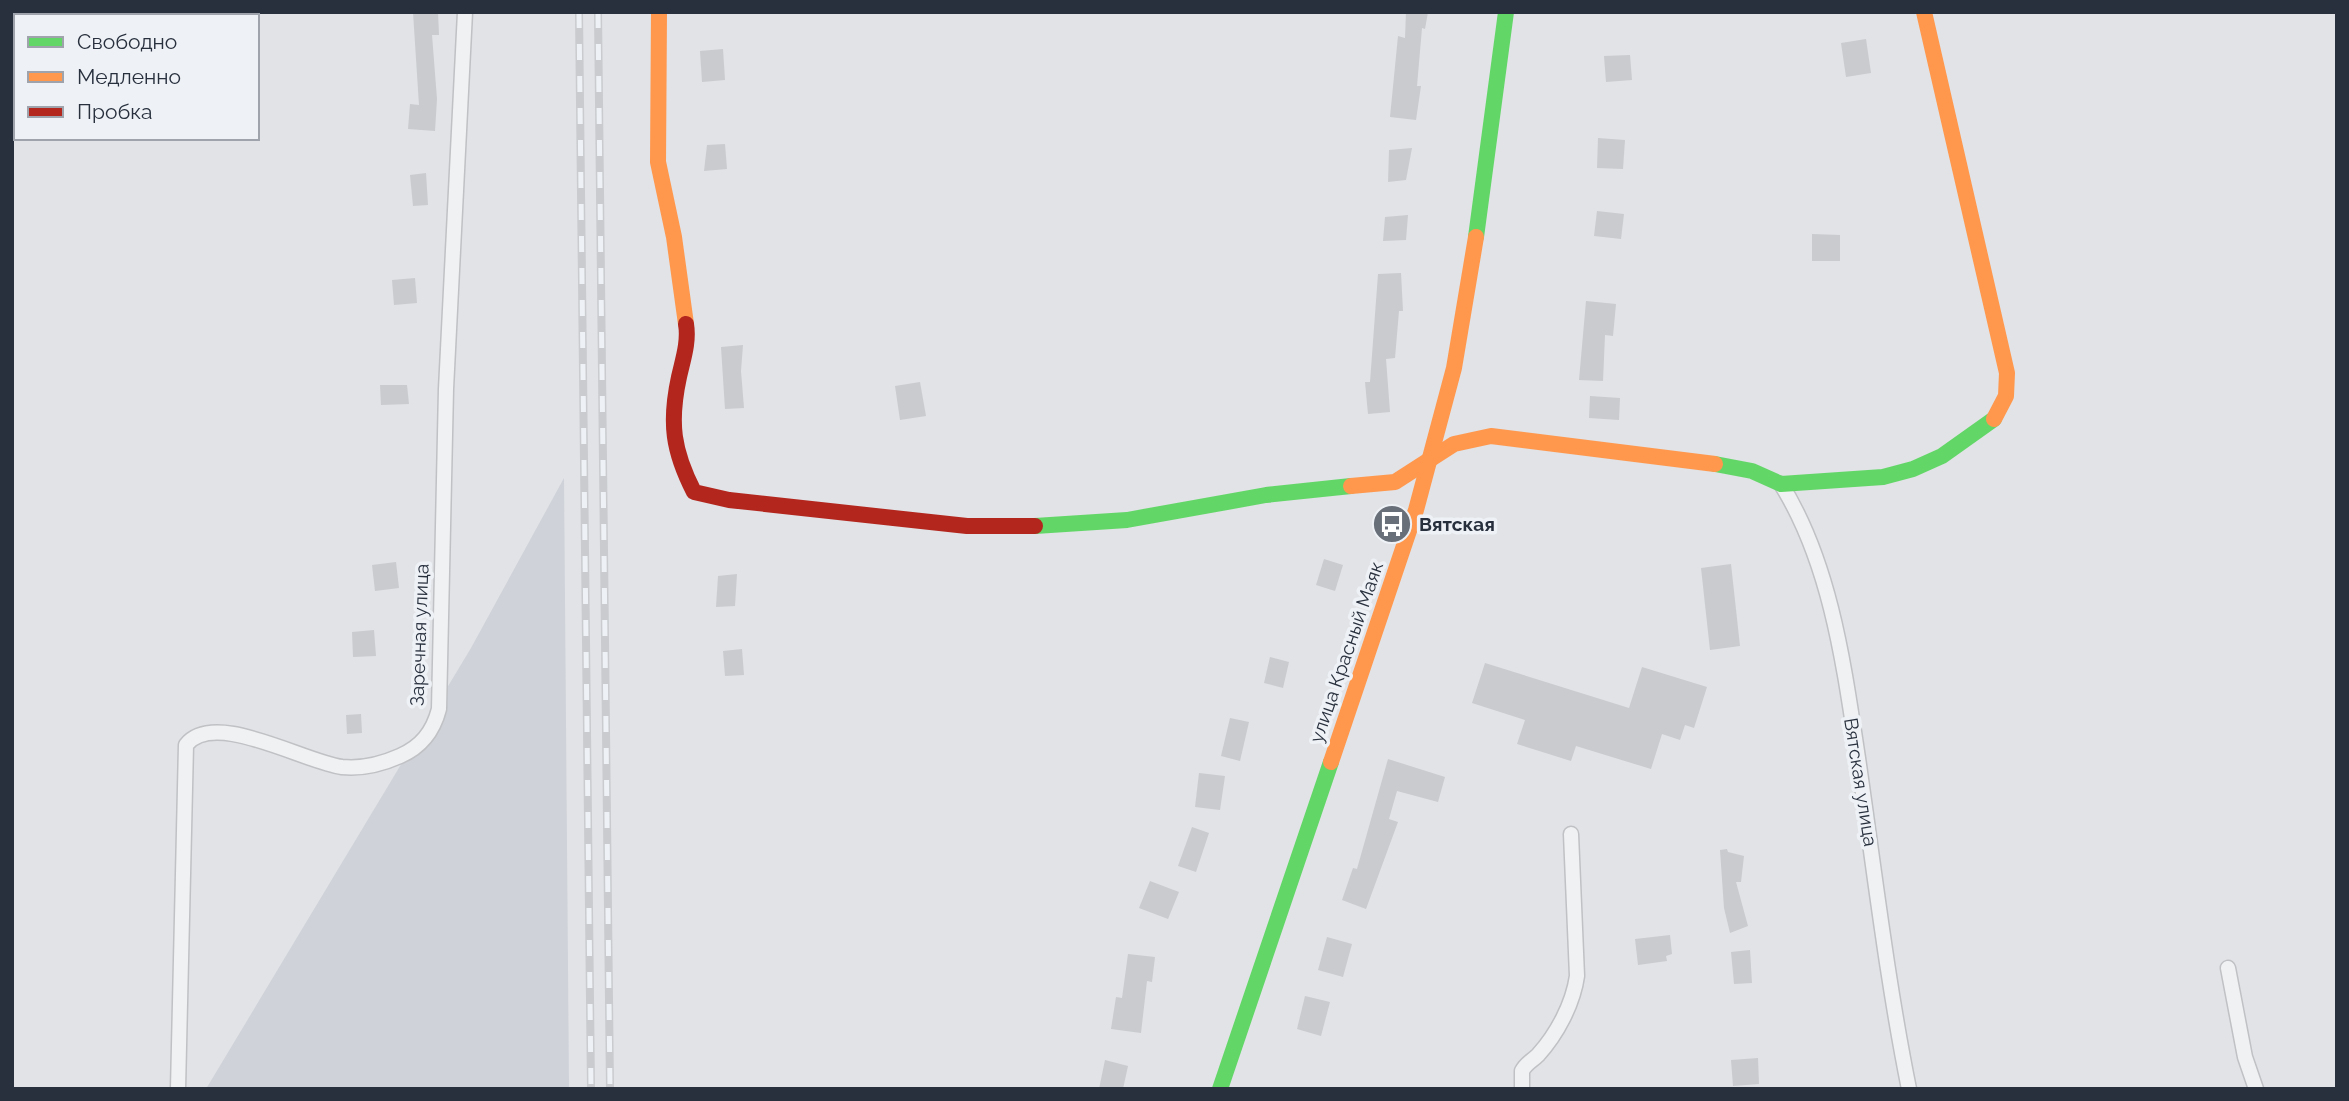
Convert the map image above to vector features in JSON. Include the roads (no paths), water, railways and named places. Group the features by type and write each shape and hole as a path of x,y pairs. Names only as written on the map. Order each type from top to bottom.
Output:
{"street":[{"name":"Заречная улица","path":"178,1089 186,745 196,735 223,732 332,765 369,766 401,756 424,741 439,709 446,389 466,12"},
{"path":"659,12 659,162 688,336 674,399 673,436 679,463 694,492 729,500 776,503 967,526 1047,526 1127,520 1266,495 1395,482 1410,475 1431,456 1454,443 1491,436 1694,460 1752,471 1781,484 1883,477 1913,469 1942,456 1982,430 2001,411 2006,396 2007,373 1924,12"},
{"name":"улица Красный Маяк","path":"1220,1089 1416,510 1431,456 1454,368 1483,196 1506,12"},
{"name":"Вятская улица","path":"1781,484 1798,512 1811,543 1833,622 1855,738 1893,1011 1909,1089"},
{"path":"1522,1089 1522,1070 1538,1055 1569,1007 1575,990 1577,976 1571,834"},
{"path":"2228,968 2245,1057 2256,1089"}],"railway":[{"path":"579,12 591,1089"},
{"path":"598,12 610,1089"}],"place":[{"name":"Вятская","path":"1392,524"}]}
